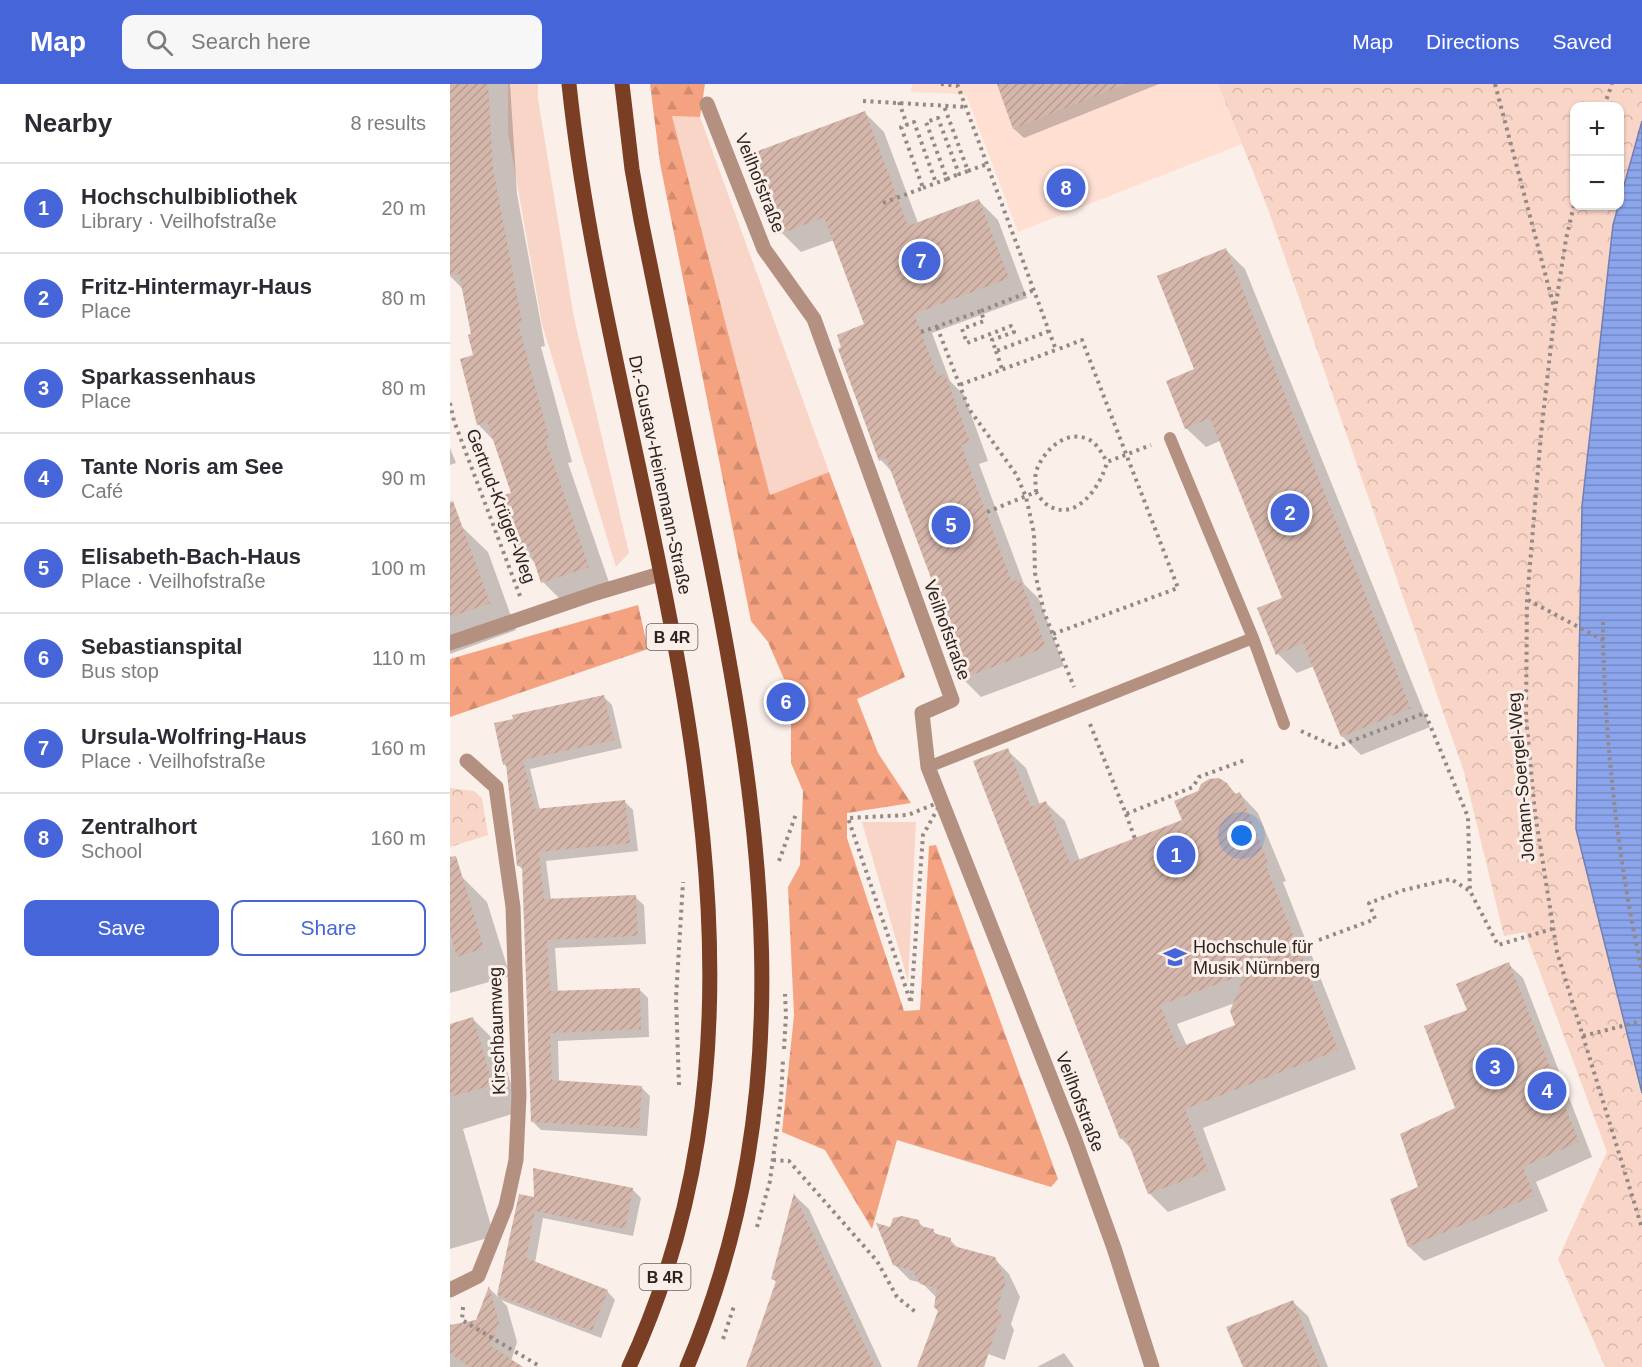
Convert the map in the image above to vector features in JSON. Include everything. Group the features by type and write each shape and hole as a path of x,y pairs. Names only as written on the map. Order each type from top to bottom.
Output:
{"main road":[{"name":"Dr.-Gustav-Heinemann-Straße","path":"569,84 587,214 684,701 702,820 708,901 710,1008 703,1111 688,1196 669,1269 632,1363"},
{"name":"Dr.-Gustav-Heinemann-Straße","path":"621,84 641,220 734,684 752,804 760,898 763,981 760,1059 748,1159 723,1265 687,1367"}],"street":[{"name":"Veilhofstraße","path":"707,104 764,249 814,319 952,700 922,713 928,766 1075,1140 1114,1248 1152,1367"},
{"path":"450,643 596,593 660,574"},
{"name":"Kirschbaumweg","path":"450,1290 478,1276 506,1206 516,1160 519,1095 513,907 496,787 467,761"}],"lane":[{"path":"1170,438 1253,638 1284,724"},
{"path":"928,766 1253,638"}],"path":[{"path":"941,84 958,86 1056,350"},
{"path":"1495,84 1555,310"},
{"path":"1605,102 1612,84"},
{"path":"863,101 966,107"},
{"path":"899,102 908,124"},
{"path":"944,106 968,171"},
{"path":"947,179 926,122 938,118 959,174"},
{"path":"923,188 901,127 908,124 914,122 936,183"},
{"path":"883,203 987,164"},
{"name":"Johann-Soergel-Weg","path":"1574,210 1566,240 1555,310 1541,434 1527,600 1526,717 1535,813 1557,952 1642,1227"},
{"path":"921,332 1034,290"},
{"path":"981,311 984,321 962,329 967,343 1011,326 1014,332 992,340 1002,369"},
{"path":"937,327 969,409 1016,474 1026,497 1032,515 1035,573 1044,612 1135,839"},
{"path":"996,351 1049,332"},
{"path":"959,385 1082,340 1178,588 1053,634"},
{"name":"Gertrud-Krüger-Weg","path":"450,403 454,421 527,617"},
{"path":"1071,436 1086,438 1099,448 1107,462 1104,475 1094,492 1079,505 1062,510 1046,504 1036,492 1037,469 1044,456 1055,443 1071,436"},
{"path":"1107,462 1170,438"},
{"path":"987,512 1036,492"},
{"path":"1527,600 1603,640"},
{"path":"1603,622 1605,694 1616,819 1628,906 1642,971"},
{"path":"1284,724 1336,747 1425,713 1468,818 1470,891 1498,945 1552,929"},
{"path":"1126,814 1193,787 1199,777 1245,759"},
{"path":"914,813 848,818 911,1003 923,835 942,801"},
{"path":"679,1087 676,998 683,874"},
{"path":"1318,939 1375,919 1369,903 1404,890 1451,879 1470,891"},
{"path":"1583,1036 1642,1022"},
{"path":"748,1159 789,1161 877,1262 897,1297 918,1314"},
{"path":"466,1283 462,1320 542,1367"}],"shaded area":[{"path":"912,84 1218,84 1242,144 1018,232 967,97 961,94 911,92"}],"green space":[{"path":"508,84 538,84 538,99 574,318 629,553 616,567 542,324 508,133"},
{"path":"650,84 705,84 700,117 672,116 770,495 829,472 905,677 857,699 878,753 911,803 847,813 847,838 904,1011 920,1010 929,846 936,845 1058,1179 1051,1187 897,1140 872,1229 825,1150 782,1132 794,1015 788,887 800,865 803,791 791,763 791,695 768,642 751,621 660,163"},
{"path":"1218,84 1642,84 1642,121 1624,186 1624,102 1570,102 1570,210 1617,210 1613,225 1582,506 1576,829 1642,1093 1642,1367 1605,1367 1558,1259 1607,1152 1525,932 1504,936 1464,772 1268,209"},
{"path":"672,116 700,117 829,472 770,495"},
{"path":"638,605 648,649 450,717 450,659"},
{"path":"450,788 474,791 482,798 488,835 450,847"},
{"path":"862,822 916,822 908,981"}],"water":[{"path":"1642,121 1642,1093 1576,829 1582,506 1613,225 1617,210 1624,210 1624,186"}],"building":[{"path":"450,84 488,84 493,168 522,322 518,323 549,438 545,439 589,567 541,583 529,546 518,549 501,496 511,493 487,422 477,425 460,359 473,355 459,274 450,276"},
{"path":"997,84 1123,84 1123,85 1013,129"},
{"path":"865,111 908,226 979,199 1009,278 914,314 938,377 945,374 970,442 961,445 1012,582 1020,579 1046,647 961,679 939,621 946,618 886,458 879,461 838,349 841,347 837,335 864,324 824,217 780,234 750,154"},
{"path":"1226,248 1411,708 1341,737 1303,643 1276,655 1257,608 1282,598 1210,418 1185,429 1166,381 1194,369 1157,276"},
{"path":"453,501 490,603 450,617 450,502"},
{"path":"604,695 614,740 523,760 535,809 625,800 630,843 539,852 544,899 636,895 638,936 547,940 550,991 640,988 641,1029 550,1033 552,1080 642,1086 639,1128 531,1122 522,866 517,866 506,764 503,765 494,723 513,719 512,715"},
{"name":"Hochschule für Musik Nürnberg","path":"1008,748 1031,807 1046,801 1070,863 1182,820 1174,801 1198,791 1201,784 1209,779 1219,778 1227,783 1235,794 1240,792 1268,862 1265,863 1338,1050 1185,1109 1208,1171 1148,1194 1126,1137 1120,1139 973,761","holes":["1245,974 1230,1011 1235,1025 1178,1048 1160,1005"]},
{"path":"456,856 484,948 457,957 450,932 450,857"},
{"path":"1509,962 1579,1142 1523,1167 1534,1196 1408,1247 1390,1199 1418,1187 1400,1134 1455,1108 1424,1026 1467,1010 1456,984"},
{"path":"473,1017 493,1085 450,1097 450,1024"},
{"path":"533,1168 633,1188 625,1229 535,1211 526,1258 608,1290 592,1331 497,1295 519,1194 534,1197"},
{"path":"794,1193 875,1367 746,1367 776,1281 771,1279"},
{"path":"902,1216 919,1220 920,1226 934,1229 933,1233 951,1238 950,1245 995,1257 1006,1281 997,1308 1003,1319 997,1326 984,1367 917,1367 938,1311 934,1307 937,1288 920,1284 913,1271 893,1265 876,1223 890,1227 893,1218"},
{"path":"489,1286 499,1323 491,1346 523,1367 470,1367 450,1353 450,1325 476,1320"},
{"path":"1293,1300 1320,1367 1243,1367 1226,1327"}],"place":[{"name":"Zentralhort","path":"1066,188"},
{"name":"Ursula-Wolfring-Haus","path":"921,261"},
{"name":"Fritz-Hintermayr-Haus","path":"1290,513"},
{"name":"Elisabeth-Bach-Haus","path":"951,525"},
{"name":"Sebastianspital","path":"786,702"},
{"name":"Hochschulbibliothek","path":"1176,855"},
{"name":"Hochschule für Musik Nürnberg","path":"1175,957"},
{"name":"Sparkassenhaus","path":"1495,1067"},
{"name":"Tante Noris am See","path":"1547,1091"}]}
